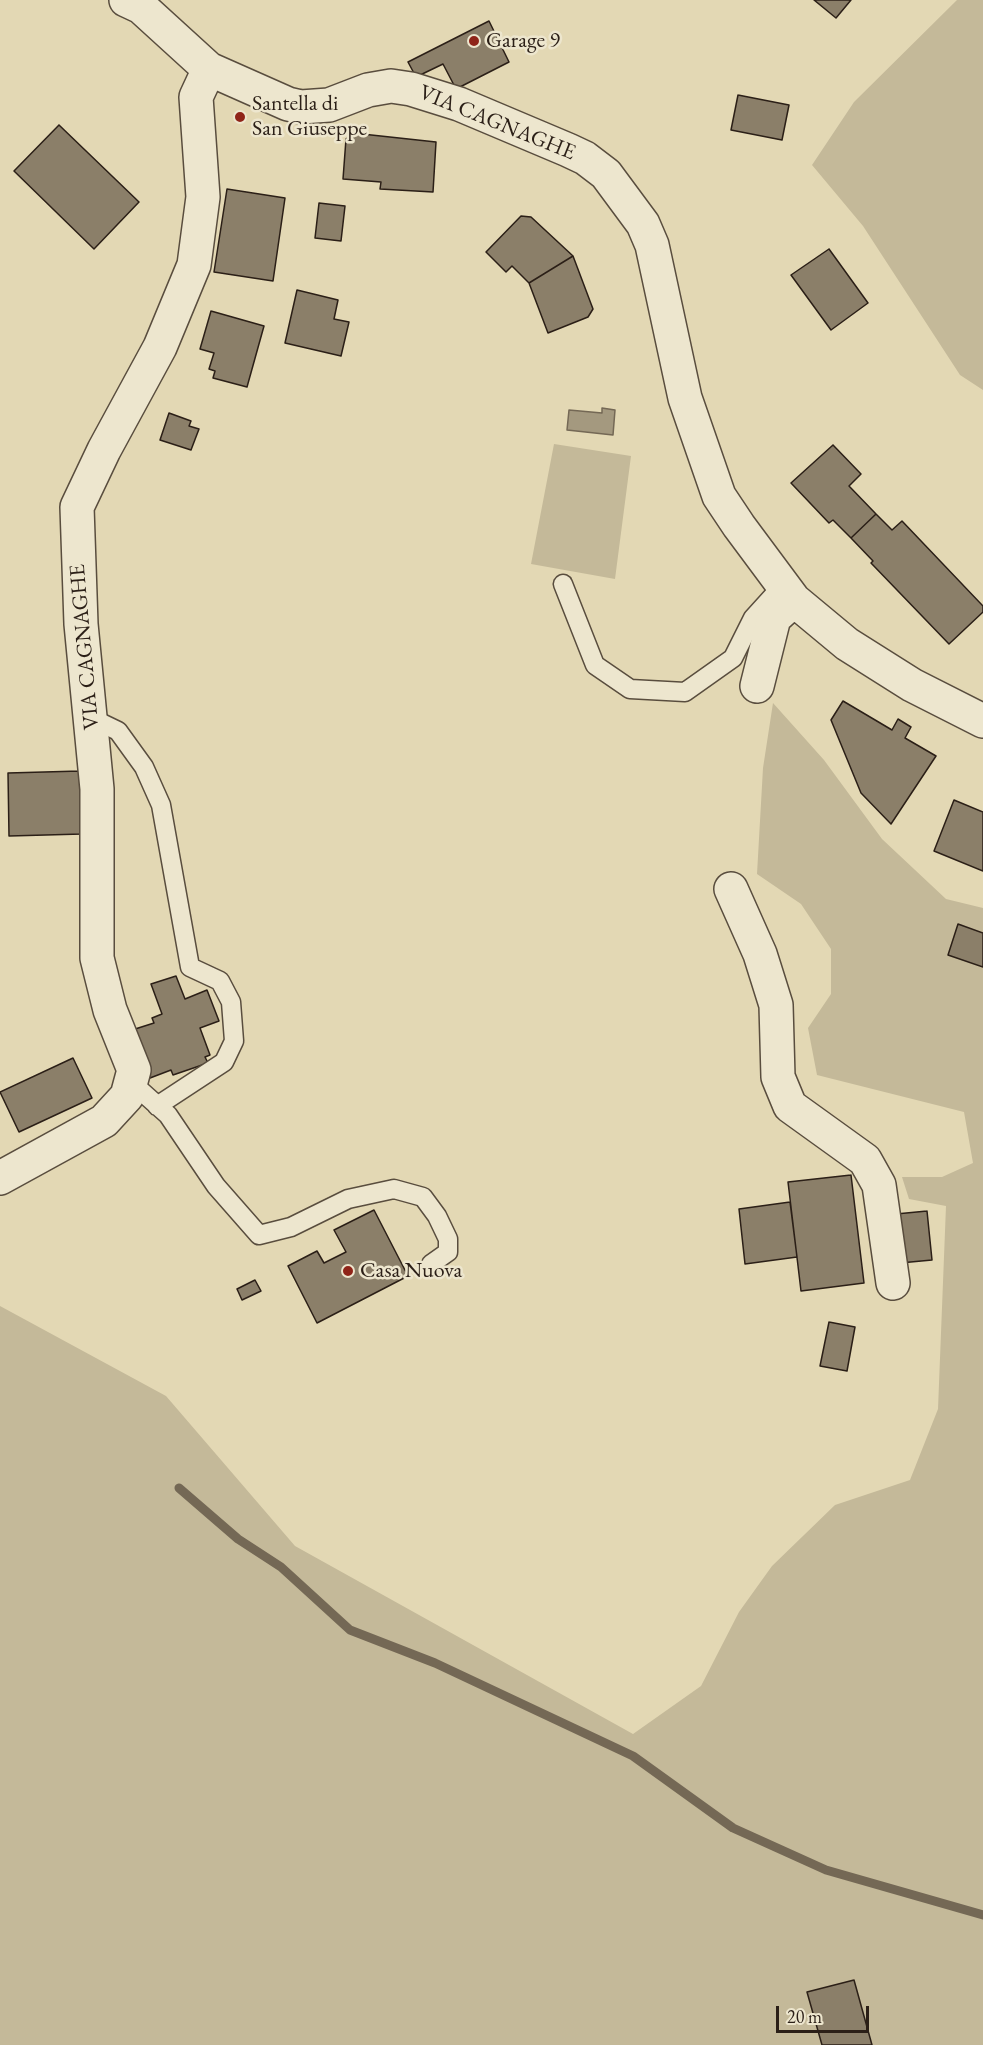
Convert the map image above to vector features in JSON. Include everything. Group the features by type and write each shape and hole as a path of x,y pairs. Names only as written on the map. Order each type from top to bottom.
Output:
{"street":[{"name":"VIA CAGNAGHE","path":"126,0 141,7 209,69 288,104 301,107 329,105 368,90 391,86 411,89 459,104 568,150 585,158 606,174 643,224 651,245 686,398 719,496 788,593 847,644 912,685 983,721"},
{"name":"VIA CAGNAGHE","path":"131,1082 134,1070 110,1010 97,958 97,789 81,624 77,507 104,450 160,347 194,265 203,197 196,97 209,69"},
{"path":"757,686 774,618 788,593"},
{"path":"731,889 760,954 776,1005 778,1077 790,1106 865,1160 879,1185 892,1283"},
{"path":"0,1178 104,1121 127,1096 131,1082"}],"lane":[{"path":"563,584 595,665 630,689 685,692 733,658 753,618 788,593"},
{"path":"91,718 118,731 144,767 160,805 190,967 220,981 231,1002 234,1041 224,1062 157,1106"},
{"path":"131,1082 168,1115 216,1186 259,1235 291,1227 348,1199 394,1189 423,1197 437,1215 448,1239 448,1252 431,1264"}],"shaded area":[{"path":"957,0 983,0 983,390 960,375 863,226 812,165 854,102"},
{"path":"602,408 615,410 613,435 567,430 569,410 602,413"},
{"path":"554,444 631,456 615,579 531,564"},
{"path":"773,703 824,760 882,839 946,899 983,908 983,2045 0,2045 0,1306 166,1396 295,1546 633,1734 701,1686 739,1612 772,1566 835,1505 910,1480 938,1409 946,1206 909,1199 902,1177 942,1177 973,1163 964,1112 817,1075 808,1028 831,994 831,949 801,904 757,874 763,768"}],"building":[{"path":"814,0 851,0 836,18"},
{"name":"Garage 9","path":"489,21 509,62 456,89 443,64 416,77 408,62"},
{"path":"738,95 789,105 782,140 731,130"},
{"path":"59,125 139,202 94,249 14,171"},
{"path":"353,133 436,142 433,192 380,189 381,182 343,179 346,139"},
{"path":"227,189 285,198 273,281 214,272"},
{"path":"319,203 345,206 341,241 315,238"},
{"path":"521,216 531,217 573,256 529,283 512,266 506,272 486,252"},
{"path":"829,249 868,303 831,330 791,275"},
{"path":"573,256 593,309 588,317 548,333 529,283"},
{"path":"297,290 338,300 334,319 349,322 341,356 285,343"},
{"path":"211,311 264,326 247,387 213,378 215,371 209,369 214,353 200,349"},
{"path":"169,413 191,421 189,426 199,429 191,450 160,440"},
{"path":"833,445 861,474 849,486 876,514 851,538 833,520 829,523 791,483"},
{"path":"876,514 892,530 902,521 983,606 983,612 949,644 871,563 873,561 851,538"},
{"path":"843,701 892,730 898,719 911,727 905,738 936,756 891,824 861,793 831,720"},
{"path":"80,771 82,834 9,836 8,773"},
{"path":"954,800 983,812 983,871 934,851"},
{"path":"958,924 983,933 983,967 948,955"},
{"path":"176,976 185,999 207,990 219,1021 200,1028 210,1055 205,1057 208,1063 173,1075 171,1070 150,1078 132,1030 154,1023 152,1018 162,1014 151,984"},
{"path":"73,1058 92,1098 19,1132 0,1092"},
{"path":"851,1175 864,1283 801,1291 788,1182"},
{"path":"790,1202 797,1257 745,1264 739,1209"},
{"name":"Casa Nuova","path":"374,1210 408,1276 317,1323 288,1266 317,1251 324,1263 346,1252 334,1230"},
{"path":"927,1211 932,1260 900,1263 896,1214"},
{"path":"255,1280 261,1291 242,1300 237,1289"},
{"path":"829,1322 855,1327 847,1371 820,1366"},
{"path":"854,1980 872,2045 822,2045 807,1992"}],"waterway":[{"path":"179,1488 238,1539 281,1567 350,1630 435,1663 633,1756 733,1828 826,1870 983,1915"}],"place":[{"name":"Garage 9","path":"474,41"},
{"name":"Santella di San Giuseppe","path":"240,117"},
{"name":"Casa Nuova","path":"348,1271"}]}
